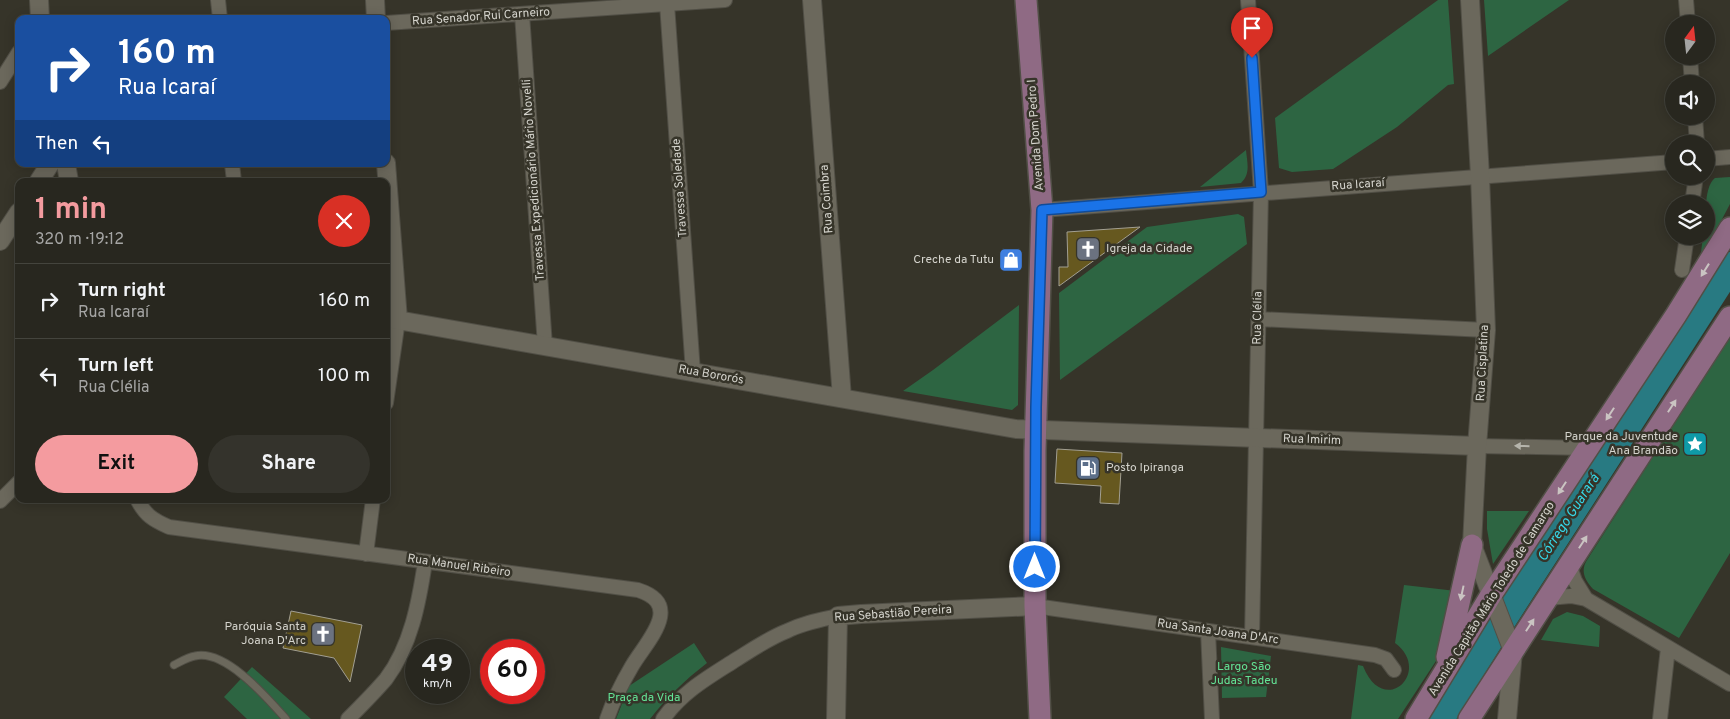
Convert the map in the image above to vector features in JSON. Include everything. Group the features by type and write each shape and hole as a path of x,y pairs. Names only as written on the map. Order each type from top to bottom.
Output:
{"main road":[{"name":"Avenida Dom Pedro I","path":"1026,0 1042,210 1036,430 1035,606 1040,719"},
{"name":"Avenida Capitão Mário Toledo de Camargo","path":"1416,719 1491,595 1676,315 1730,228"},
{"path":"1469,719 1510,644 1548,598 1730,317"},
{"path":"1442,678 1472,545"}],"street":[{"path":"39,0 40,15"},
{"path":"218,0 220,15"},
{"path":"375,0 376,15"},
{"name":"Rua Senador Rui Carneiro","path":"390,23 522,14 642,3 667,4 724,0"},
{"name":"Rua Coimbra","path":"812,0 842,398"},
{"name":"Rua Clélia","path":"1248,0 1261,192 1252,637"},
{"name":"Rua Cisplatina","path":"1470,0 1486,330 1472,545 1510,644 1507,719"},
{"path":"1686,0 1687,15"},
{"name":"Travessa Soledade","path":"667,4 693,372"},
{"name":"Travessa Expedicionário Mário Novelli","path":"522,14 545,346"},
{"path":"0,82 15,58"},
{"path":"1715,158 1730,157"},
{"name":"Rua Icaraí","path":"1042,210 1665,163"},
{"path":"41,178 48,167"},
{"path":"0,241 15,218"},
{"path":"1682,270 1686,245"},
{"path":"390,267 392,319 390,347"},
{"name":"Rua Bororós","path":"392,319 1016,429 1036,430"},
{"path":"1258,319 1486,330"},
{"name":"Rua Imirim","path":"1036,430 1477,446 1588,448"},
{"path":"0,501 15,486"},
{"name":"Rua Manuel Ribeiro","path":"139,503 154,520 169,527 638,590 650,594 658,601 661,618 657,628 632,666 617,694 607,719"},
{"path":"366,554 372,503"},
{"path":"348,719 387,678 398,659 415,618 425,562"},
{"path":"1569,564 1575,581 1586,599"},
{"path":"1548,598 1571,596 1586,599 1730,684"},
{"name":"Rua Sebastião Pereira","path":"663,719 680,698 694,686 787,630 811,622 838,616 870,613 1035,606"},
{"name":"Rua Santa Joana D'Arc","path":"1035,606 1375,655 1386,660 1394,670"},
{"path":"836,719 838,616"},
{"path":"1208,631 1212,719"},
{"path":"1660,719 1668,648"}],"lane":[{"path":"174,665 195,656 206,655 220,660 238,671 258,688 286,719"}],"green space":[{"path":"1438,0 1448,0 1454,84 1448,85 1397,127 1333,169 1292,172 1279,168 1275,118"},
{"path":"1484,0 1569,0 1488,56"},
{"path":"1246,150 1247,172 1241,183 1200,187"},
{"path":"1730,177 1730,204 1715,232 1715,195 1708,195 1710,185 1715,185 1715,178"},
{"path":"1238,214 1244,217 1247,244 1060,380 1059,293 1147,227"},
{"path":"1702,245 1708,245 1700,261"},
{"path":"1019,305 1018,405 1012,410 903,391 933,370"},
{"name":"Parque da Juventude Ana Brandão","path":"1730,336 1730,553 1679,638 1593,589 1586,579 1584,568 1587,560"},
{"path":"1487,511 1529,511 1493,564 1487,529"},
{"path":"1404,585 1456,591 1442,648 1436,661 1398,719 1351,719 1358,665 1363,666 1372,681 1382,689 1392,689 1401,685 1407,677 1409,666 1405,654 1395,643"},
{"path":"1567,612 1583,616 1600,626 1599,647 1541,640 1553,619"},
{"name":"Praça da Vida","path":"694,643 707,663 677,689 650,719 616,719 629,686"},
{"name":"Largo São Judas Tadeu","path":"1221,647 1271,656 1266,697 1222,698"},
{"path":"252,667 311,719 247,719 224,697"}],"building":[{"name":"Igreja da Cidade","path":"1140,227 1059,286 1059,267 1068,267 1067,232"},
{"name":"Posto Ipiranga","path":"1057,449 1122,453 1119,504 1100,503 1101,486 1055,483"},
{"name":"Paróquia Santa Joana D'Arc","path":"291,611 362,625 350,682 334,658 283,648"}],"waterway":[{"name":"Córrego Guarará","path":"1440,719 1730,266"}],"place":[{"name":"Igreja da Cidade","path":"1088,249"},
{"name":"Creche da Tutu","path":"1011,260"},
{"name":"Parque da Juventude Ana Brandão","path":"1695,444"},
{"name":"Posto Ipiranga","path":"1088,468"},
{"name":"Paróquia Santa Joana D'Arc","path":"323,634"}],"route":[{"path":"1035,567 1036,407 1042,210 1261,192 1252,58"}]}
